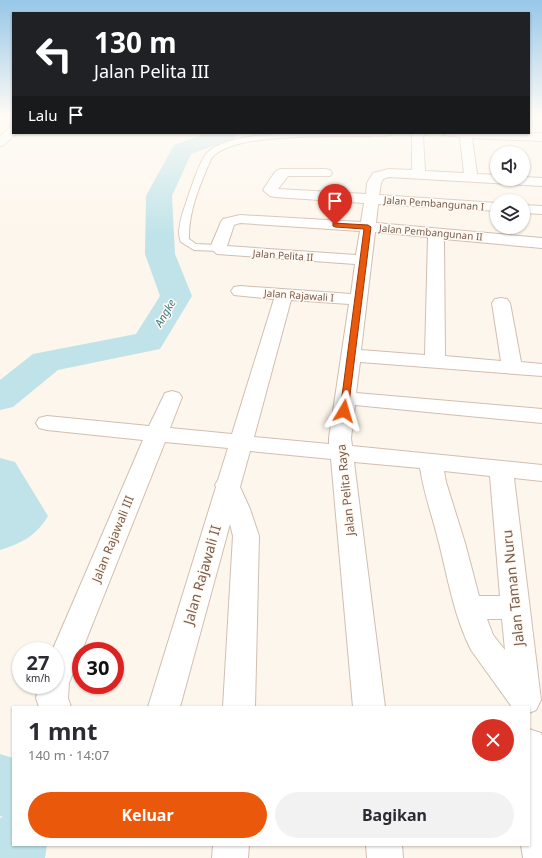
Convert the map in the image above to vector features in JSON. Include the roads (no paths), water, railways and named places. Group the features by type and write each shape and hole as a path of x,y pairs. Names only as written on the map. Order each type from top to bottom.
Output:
{"street":[{"path":"419,156 419,174"},
{"path":"469,156 471,177"},
{"name":"Jalan Pembangunan I","path":"325,173 285,172 280,175 270,190 275,194 373,189 490,206"},
{"path":"373,189 383,173 490,178"},
{"path":"530,179 542,182"},
{"name":"Jalan Pelita Raya","path":"369,706 340,438 373,189"},
{"path":"530,209 542,210"},
{"name":"Jalan Pembangunan II","path":"220,241 228,222 240,218 368,227 542,243"},
{"path":"435,362 436,233"},
{"name":"Jalan Pelita II","path":"220,241 223,251 364,260"},
{"name":"Jalan Rajawali I","path":"240,291 358,300"},
{"name":"Jalan Rajawali II","path":"164,706 227,485 284,294"},
{"path":"501,303 512,368"},
{"path":"351,355 542,370"},
{"name":"Jalan Rajawali III","path":"64,658 172,397"},
{"path":"346,398 542,416"},
{"path":"47,423 542,473"},
{"path":"431,462 434,482 452,543 468,607 481,641 525,703"},
{"name":"Jalan Taman Nuru","path":"501,469 525,703"},
{"path":"227,485 238,509 246,536 239,706"},
{"path":"468,607 515,608"},
{"path":"53,694 52,698 55,706"},
{"path":"530,755 538,846"},
{"path":"230,858 231,846"},
{"path":"384,846 385,858"}],"lane":[{"path":"209,156 187,211 184,240 194,247 220,241"}],"waterway":[{"name":"Angke","path":"0,399 46,362 148,342 176,296 160,254 159,196 179,156"},
{"name":"Angke","path":"0,472 25,516 0,533"},
{"name":"Angke","path":"0,785 12,789"},
{"name":"Angke","path":"12,858 14,846"}]}
